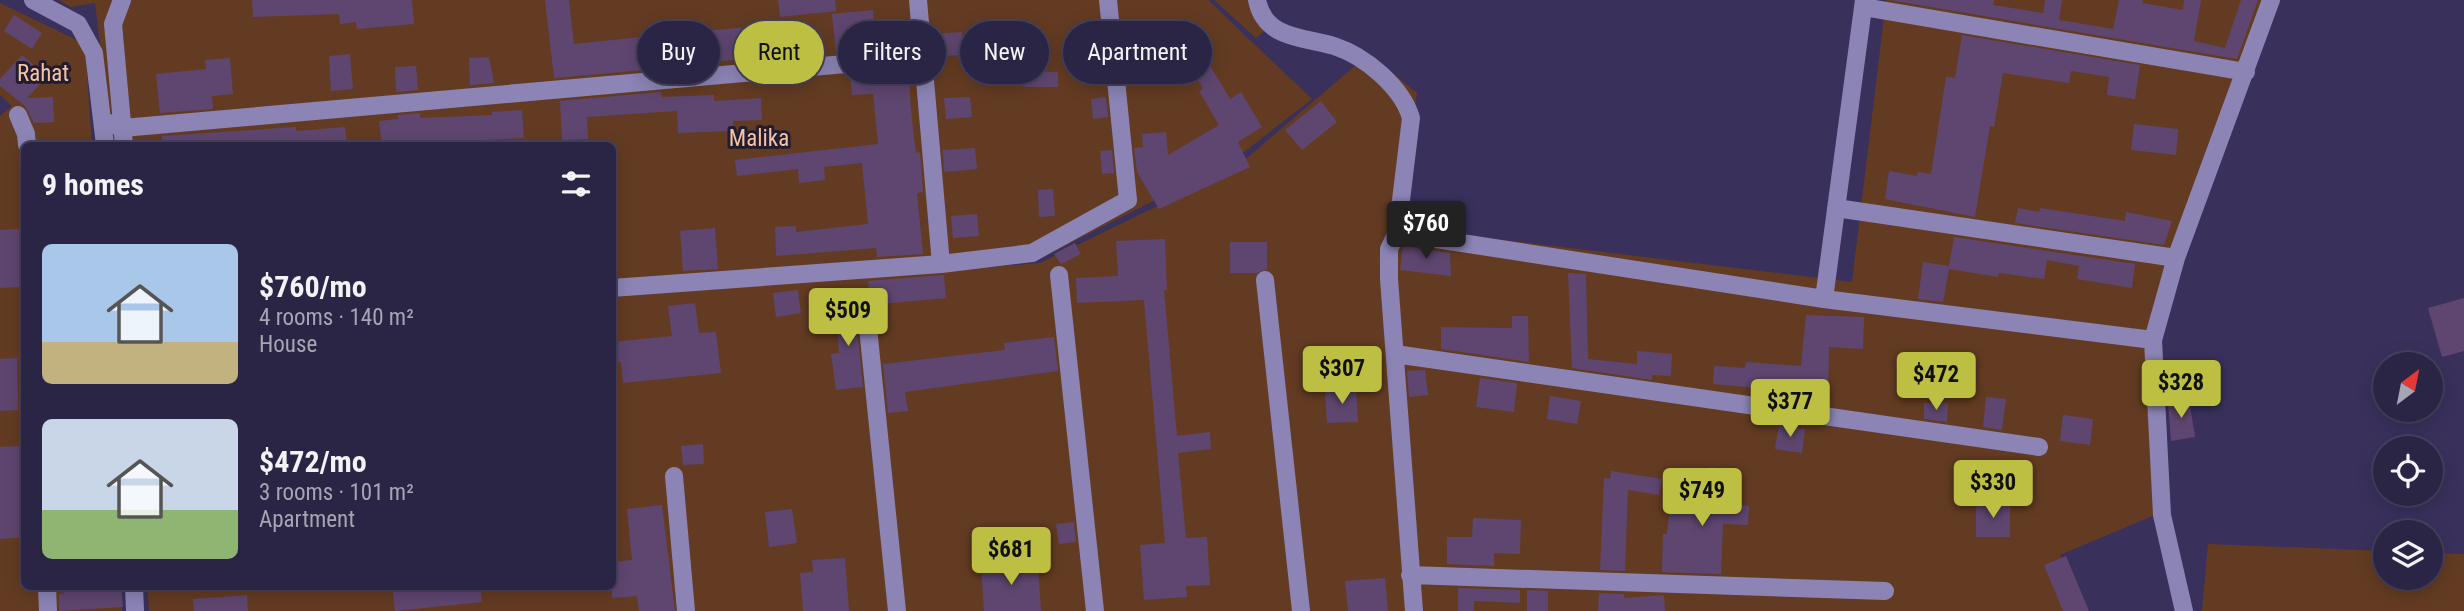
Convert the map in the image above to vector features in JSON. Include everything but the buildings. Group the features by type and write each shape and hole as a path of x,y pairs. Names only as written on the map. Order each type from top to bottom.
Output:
{"street":[{"path":"33,0 78,24 94,53 105,142"},
{"path":"122,0 113,24 124,137"},
{"path":"918,0 920,21"},
{"path":"616,288 941,264 1032,253 1128,200 1108,0"},
{"path":"1257,0 1271,25 1291,39 1336,47 1369,65 1407,103 1410,118 1397,233 1389,249 1389,259 1414,611"},
{"path":"2184,611 2162,515 2153,340 2176,258 2270,0"},
{"path":"1824,299 1863,3 2246,72"},
{"path":"103,121 124,137 838,66"},
{"path":"926,84 941,264"},
{"path":"18,116 27,142"},
{"path":"1836,208 2176,258"},
{"path":"1397,233 1824,299 2153,340"},
{"path":"1059,275 1095,611"},
{"path":"1265,280 1301,611"},
{"path":"868,328 897,611"},
{"path":"1395,354 2039,447"},
{"path":"674,476 686,611"},
{"path":"1410,575 1885,591"},
{"path":"47,590 48,611"},
{"path":"134,590 135,611"}],"green space":[{"name":"Malika","path":"59,0 1208,0 1312,99 1234,160 1039,259 616,286 616,142 112,142 95,3 71,7"},
{"path":"1214,0 1254,0 1271,25 1256,38"},
{"path":"1886,0 2264,0 2155,331 2164,511 2060,555 2086,611 149,611 147,590 616,590 616,297 1040,263 1234,169 1369,54 1417,93 1396,227 1852,282"},
{"name":"Rahat","path":"0,3 85,44 92,142 21,142 21,590 120,590 122,611 0,611 0,116 12,106 0,95"},
{"path":"2208,544 2373,551 2373,590 2443,590 2443,553 2464,554 2464,611 2202,611"}]}
